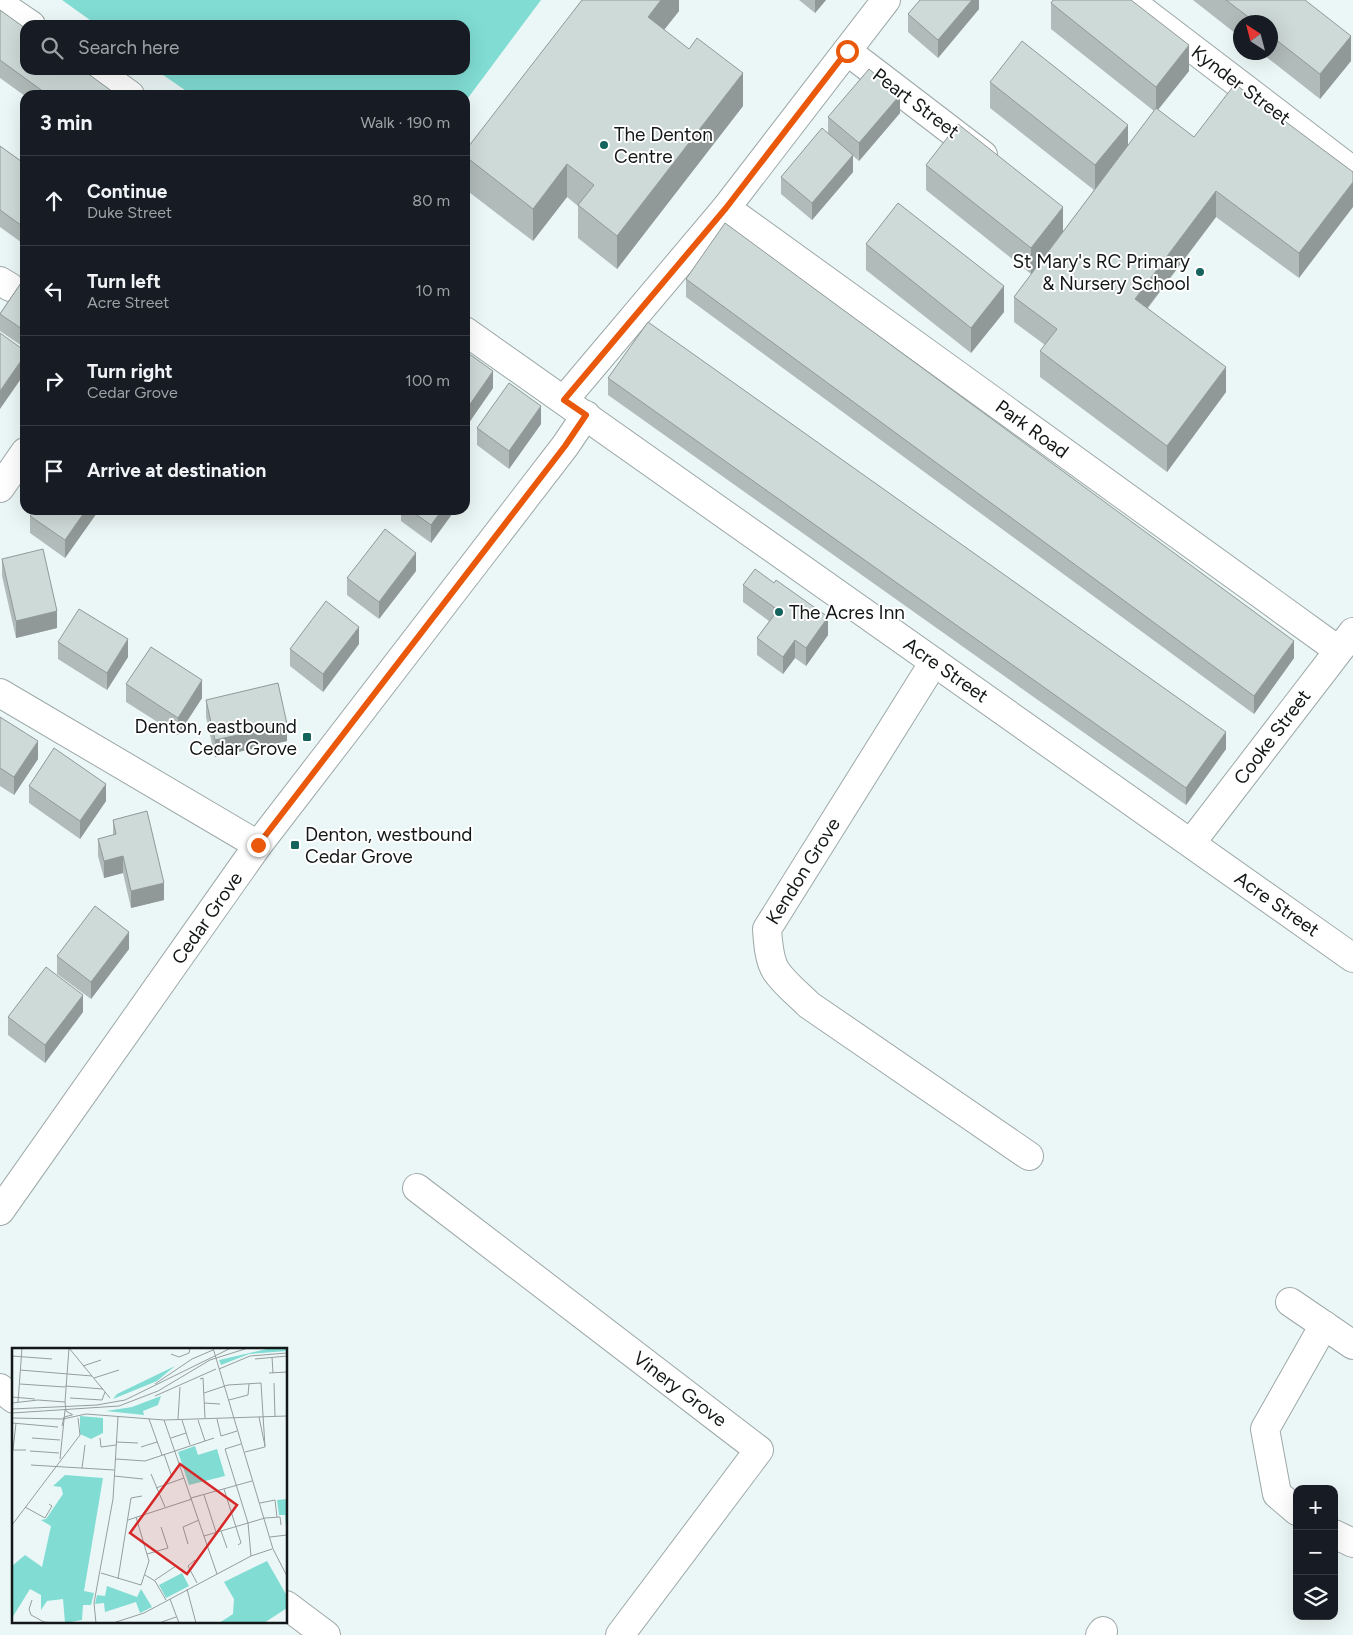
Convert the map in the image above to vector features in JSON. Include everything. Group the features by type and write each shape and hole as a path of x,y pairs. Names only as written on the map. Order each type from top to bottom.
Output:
{"street":[{"path":"564,400 726,208 886,0"},
{"name":"Kynder Street","path":"1129,0 1353,171"},
{"path":"0,4 24,20"},
{"name":"Peart Street","path":"847,51 1002,169"},
{"path":"102,75 123,90"},
{"name":"Park Road","path":"726,208 1346,641"},
{"name":"Acre Street","path":"470,334 1353,958"},
{"name":"Cedar Grove","path":"0,1211 258,845 553,462 586,415"},
{"path":"0,488 20,459"},
{"name":"Cooke Street","path":"1191,843 1346,641"},
{"name":"Kendon Grove","path":"934,662 766,929 769,949 775,970 809,1005 1029,1156"},
{"path":"0,693 258,845"},
{"name":"Vinery Grove","path":"417,1188 759,1450 620,1635"},
{"path":"1290,1302 1353,1345"},
{"path":"1293,1508 1277,1494 1265,1429 1324,1325"},
{"path":"0,1388 12,1397"},
{"path":"1338,1536 1353,1543"},
{"path":"288,1606 326,1635"}],"shaded area":[{"path":"62,0 541,0 470,95 470,90 185,90 163,75 470,75 470,20 90,20"}],"building":[{"name":"The Denton Centre","path":"582,0 661,0 648,17 689,49 697,38 743,73 617,236 578,205 594,185 567,164 533,209 470,160 470,145"},
{"path":"920,0 972,0 938,40 908,14"},
{"path":"1053,0 1131,0 1189,45 1156,87 1051,3"},
{"path":"1226,0 1305,0 1351,36 1320,74 1278,41 1278,15 1246,15"},
{"path":"0,10 20,24 20,75 0,60"},
{"path":"1022,41 1128,125 1095,165 990,82"},
{"path":"869,69 900,95 859,143 828,117"},
{"path":"21,75 90,75 110,90 41,90"},
{"path":"1235,84 1353,172 1353,182 1299,253 1216,191 1135,299 1226,367 1167,446 1040,351 1057,329 1014,297 1156,108 1194,137"},
{"path":"958,124 1063,207 1031,248 926,165"},
{"path":"822,128 853,155 812,203 781,177"},
{"path":"0,146 20,160 20,224 0,210"},
{"path":"898,203 1004,286 971,328 866,244"},
{"path":"725,223 1294,641 1254,696 686,279"},
{"path":"20,284 20,328 0,314"},
{"path":"648,322 1226,732 1186,788 608,378"},
{"path":"0,333 20,347 20,362 0,391"},
{"path":"470,355 493,371 470,404"},
{"path":"509,383 541,406 509,451 477,428"},
{"path":"31,515 82,515 65,540"},
{"path":"417,515 438,515 431,525"},
{"path":"385,529 416,553 379,602 347,578"},
{"path":"43,549 57,611 16,621 2,559"},
{"path":"755,569 774,583 776,580 828,617 806,648 795,640 783,657 757,638 778,610 743,585"},
{"path":"326,601 359,627 323,674 290,649"},
{"path":"79,609 128,639 107,673 58,642"},
{"path":"151,647 202,680 178,718 126,684"},
{"path":"278,683 287,724 215,740 206,700"},
{"path":"0,717 38,741 14,777 0,768"},
{"path":"54,748 106,784 80,821 29,786"},
{"path":"147,811 164,883 131,891 123,856 104,861 98,839 116,834 113,820"},
{"path":"95,906 129,932 91,982 57,956"},
{"path":"46,967 83,995 45,1045 8,1017"}],"place":[{"name":"The Denton Centre","path":"604,145"},
{"name":"St Mary's RC Primary & Nursery School","path":"1200,272"},
{"name":"The Acres Inn","path":"779,612"},
{"name":"Denton, eastbound Cedar Grove","path":"307,737"},
{"name":"Denton, westbound Cedar Grove","path":"295,845"}],"route":[{"path":"258,845 565,446 586,415 564,400 726,208 847,51"}]}
